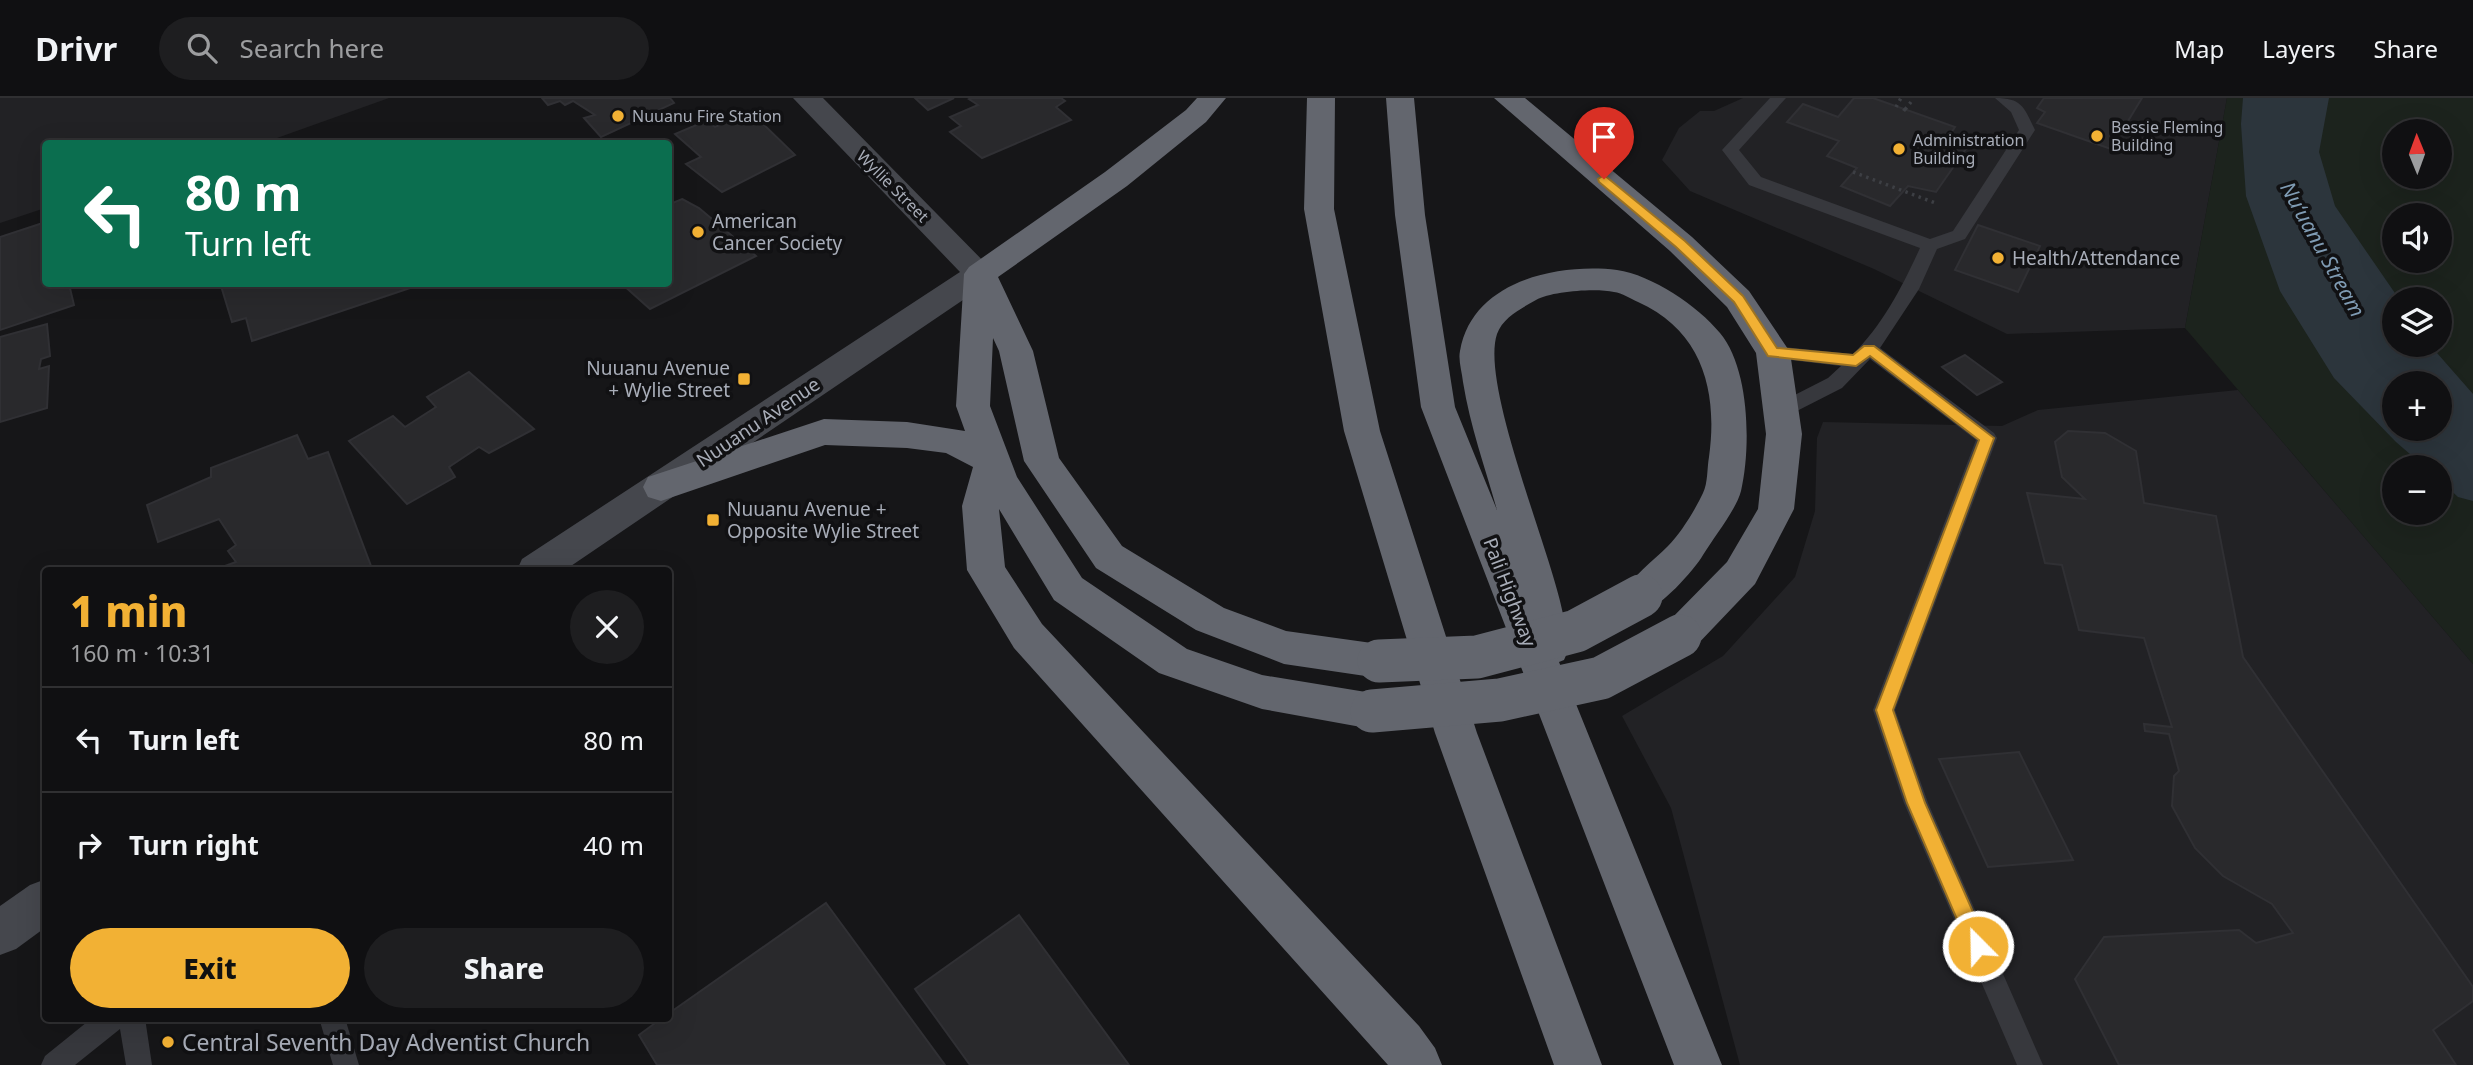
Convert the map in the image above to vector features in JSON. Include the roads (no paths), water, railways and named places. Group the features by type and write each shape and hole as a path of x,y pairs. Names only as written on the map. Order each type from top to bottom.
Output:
{"highway":[{"path":"980,274 1116,178 1196,116 1212,98"},
{"path":"1321,98 1318,209 1362,431 1456,733 1578,1065"},
{"name":"Pali Highway","path":"1401,98 1410,215 1438,407 1698,1065"},
{"path":"980,274 973,406 1000,480 1068,589 1173,661 1262,692 1372,711 1500,700 1601,678 1680,636 1741,573 1776,509 1784,434 1773,352 1738,299 1681,244 1508,98"},
{"path":"980,274 1016,351 1042,461 1109,557 1210,619 1284,647 1379,661 1477,657 1576,631 1640,596 1684,554 1722,493 1730,430 1722,374 1709,342 1687,319 1657,298 1618,281 1572,281 1534,287 1502,305 1482,328 1476,354 1485,409 1539,587 1565,733"},
{"path":"662,487 824,432 907,435 953,441 993,461"},
{"path":"993,461 980,506 986,570 1028,636 1383,1023 1418,1065"}],"main road":[{"name":"Wyllie Street","path":"807,98 980,274"},
{"name":"Nuuanu Avenue","path":"541,567 980,274"},
{"path":"0,933 42,903"}],"lane":[{"path":"1778,98 1730,150 1755,181 1930,245 1959,235 2027,130 2018,110 2009,99"},
{"path":"1782,410 1835,383 1862,355 1910,289 1930,245"},
{"path":"1773,352 1862,355 1987,438 1884,710 1916,803 2030,1065"},
{"path":"54,1065 108,1022"},
{"path":"133,1022 139,1065"},
{"path":"333,1022 346,1065"}],"water":[{"name":"Nuʻuanu Stream","path":"2243,98 2329,98 2319,152 2335,206 2391,287 2382,287 2382,357 2441,357 2473,394 2473,501 2458,497 2452,491 2452,455 2411,455 2395,441 2452,441 2452,371 2382,371 2382,428 2334,378 2280,291 2246,196 2241,124"}],"place":[{"name":"Nuuanu Fire Station","path":"618,116"},
{"name":"Bessie Fleming Building","path":"2097,136"},
{"name":"Administration Building","path":"1899,149"},
{"name":"American Cancer Society","path":"698,232"},
{"name":"Health/Attendance","path":"1998,258"},
{"name":"Nuuanu Avenue + Wylie Street","path":"744,379"},
{"name":"Nuuanu Avenue + Opposite Wylie Street","path":"713,520"},
{"name":"Central Seventh Day Adventist Church","path":"168,1042"}]}
